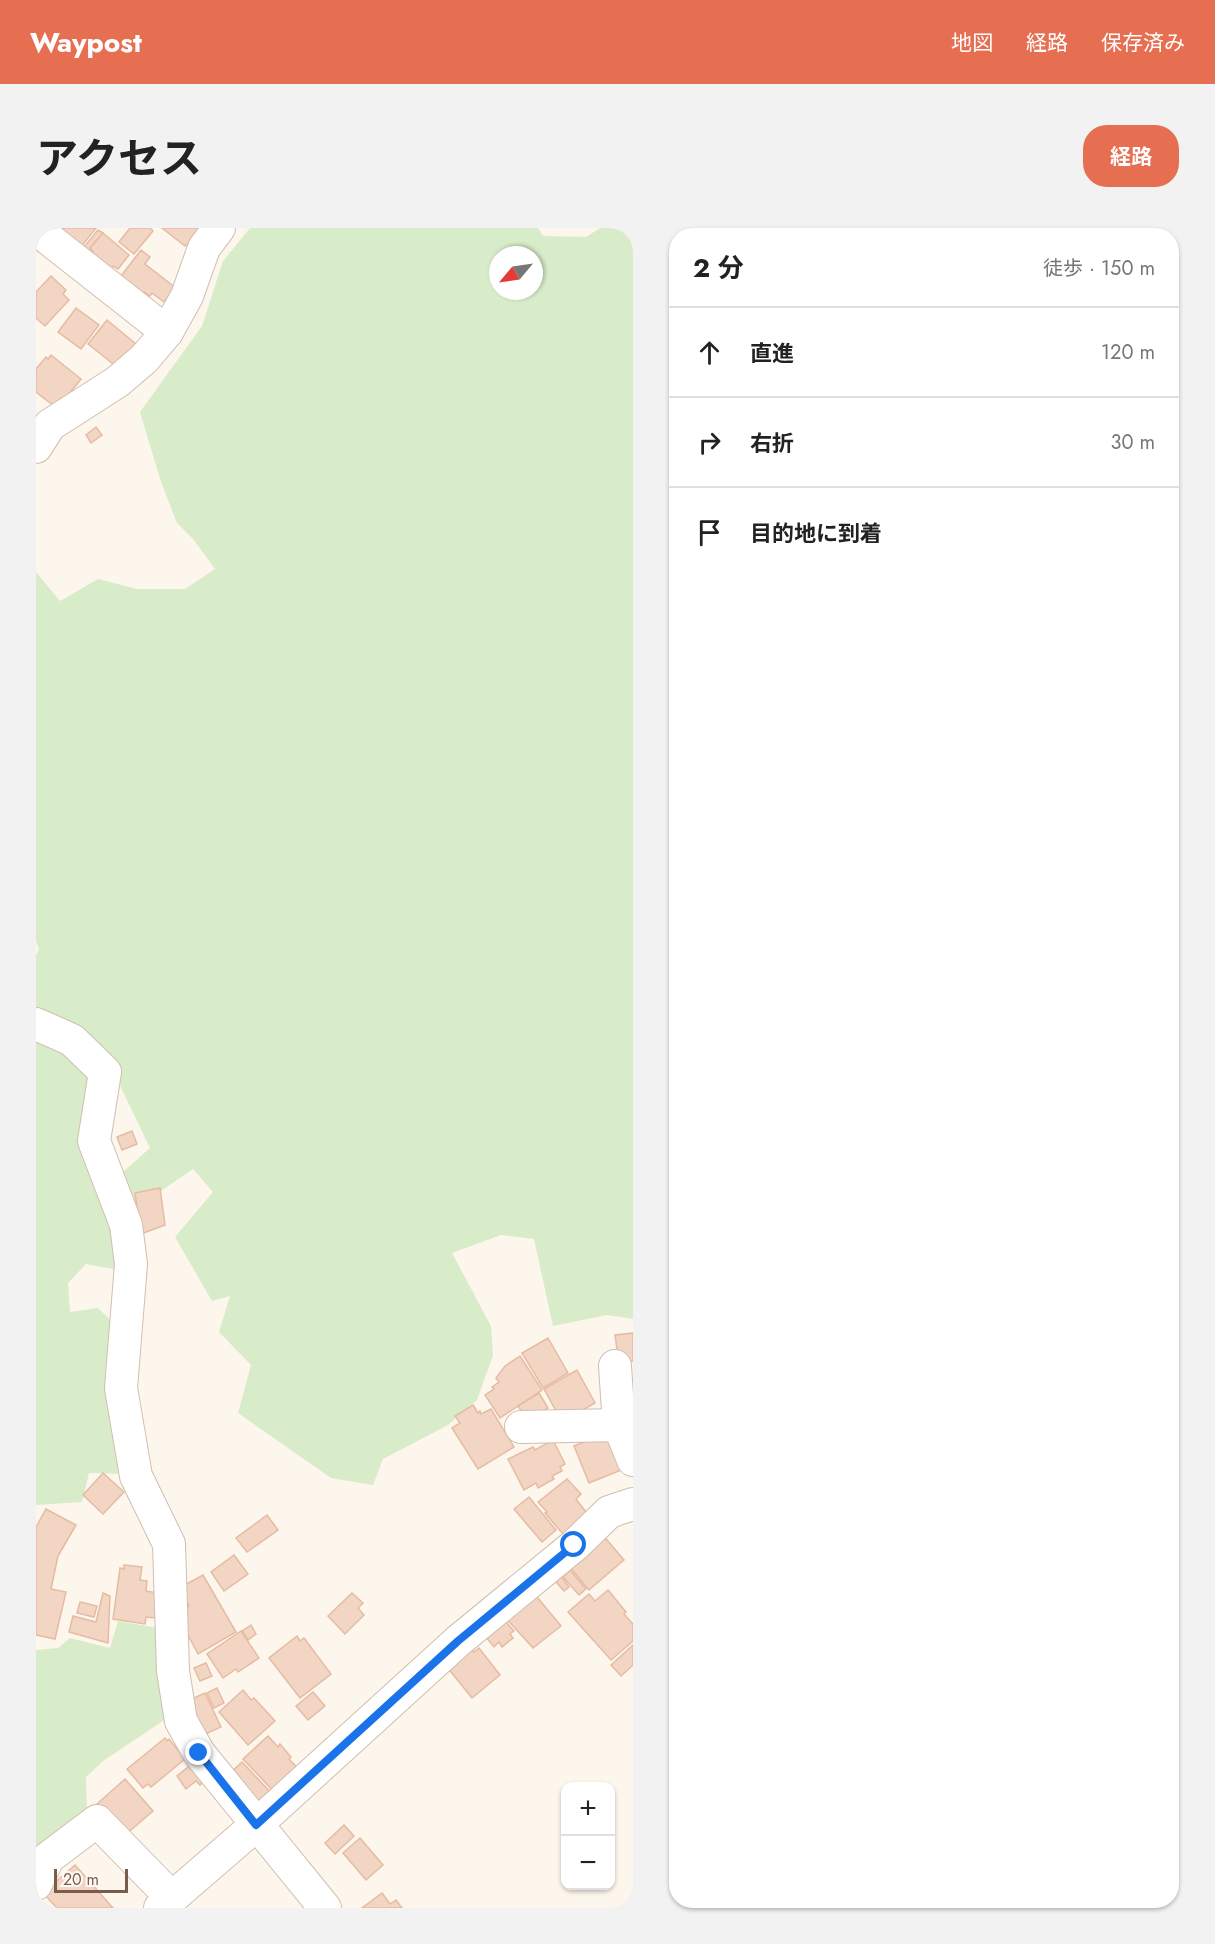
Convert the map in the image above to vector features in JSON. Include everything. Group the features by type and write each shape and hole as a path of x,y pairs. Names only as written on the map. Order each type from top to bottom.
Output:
{"street":[{"path":"36,447 50,426 117,382 144,359 167,332 187,296 204,248 219,228"},
{"path":"36,229 167,332"},
{"path":"36,1024 72,1040 105,1072 94,1141 126,1225 131,1264 122,1388 136,1476 169,1544 173,1671 181,1721 199,1753 325,1908"},
{"path":"615,1366 619,1425 633,1460"},
{"path":"521,1426 619,1425"},
{"path":"36,1884 48,1858 97,1821 166,1903 256,1825 450,1649 574,1545 609,1512 633,1504"}],"green space":[{"path":"250,228 538,228 543,236 586,237 600,228 633,228 633,1319 607,1315 553,1326 534,1239 501,1235 452,1253 491,1326 493,1355 477,1400 448,1425 383,1459 373,1485 331,1478 238,1413 251,1365 219,1332 230,1296 212,1301 175,1237 213,1192 193,1169 130,1212 114,1180 150,1148 114,1073 88,1040 36,1008 36,955 39,949 36,941 36,572 60,601 98,579 137,589 185,589 215,569 193,539 177,523 161,482 140,412 202,326 223,261"},
{"path":"36,1028 99,1072 115,1219 118,1270 86,1264 68,1283 70,1312 98,1308 115,1325 129,1474 89,1473 82,1502 36,1505"},
{"path":"118,1621 158,1628 172,1715 103,1761 86,1777 87,1811 36,1856 36,1650 58,1648 70,1638 110,1648"}],"building":[{"path":"55,228 96,228 81,247"},
{"path":"130,228 150,228 153,231 134,254 119,242"},
{"path":"162,228 204,228 193,249 188,243 185,246"},
{"path":"98,230 103,233 90,248 93,251 88,258 80,252"},
{"path":"103,233 129,255 118,269 113,266 109,271 90,255 93,251 90,248"},
{"path":"141,250 150,257 145,264 176,288 164,302 152,293 150,296 144,292 140,298 118,280"},
{"path":"51,276 66,290 63,294 69,300 45,326 36,318 36,292"},
{"path":"76,308 99,325 81,349 58,332"},
{"path":"107,320 136,344 117,367 88,344"},
{"path":"51,355 81,379 64,400 61,398 54,406 36,392 36,369 46,357 48,359"},
{"path":"96,427 102,435 91,443 86,435"},
{"path":"132,1131 137,1144 122,1150 117,1137"},
{"path":"160,1188 165,1225 141,1234 135,1193"},
{"path":"633,1333 633,1361 619,1363 615,1335"},
{"path":"548,1338 568,1373 543,1388 522,1353"},
{"path":"520,1356 542,1390 500,1418 485,1395 499,1382 496,1378 505,1366"},
{"path":"577,1370 595,1403 562,1422 544,1389"},
{"path":"539,1393 548,1408 528,1421 518,1406"},
{"path":"473,1405 481,1414 491,1409 514,1447 478,1469 452,1428 460,1423 455,1416"},
{"path":"606,1433 621,1470 589,1483 574,1446"},
{"path":"553,1440 565,1464 560,1467 562,1471 552,1476 554,1479 538,1488 536,1483 524,1490 508,1459 533,1447 535,1450"},
{"path":"103,1473 124,1492 103,1514 83,1495"},
{"path":"567,1479 581,1494 576,1499 592,1520 569,1541 538,1502"},
{"path":"529,1497 556,1530 542,1542 514,1509"},
{"path":"46,1509 76,1525 58,1556 51,1589 66,1592 55,1639 36,1635 36,1527"},
{"path":"267,1515 278,1530 247,1552 236,1538"},
{"path":"601,1533 624,1560 589,1590 568,1565"},
{"path":"234,1555 248,1574 224,1591 211,1572"},
{"path":"124,1565 142,1567 140,1580 147,1581 146,1591 158,1593 155,1618 146,1617 145,1624 113,1619 120,1568 124,1569"},
{"path":"570,1570 586,1589 579,1595 563,1577"},
{"path":"558,1572 569,1587 564,1591 552,1577"},
{"path":"203,1575 236,1632 198,1654 179,1612 189,1606 179,1588"},
{"path":"608,1590 633,1624 633,1641 611,1660 568,1612 589,1594 595,1601"},
{"path":"532,1591 561,1626 533,1648 504,1616"},
{"path":"103,1593 110,1596 108,1643 69,1632 73,1616 96,1622"},
{"path":"352,1593 363,1603 358,1608 364,1615 345,1634 328,1616"},
{"path":"80,1602 97,1606 94,1617 77,1613"},
{"path":"501,1616 514,1631 510,1634 513,1638 502,1647 499,1642 494,1647 482,1632"},
{"path":"251,1625 256,1634 248,1640 242,1631"},
{"path":"241,1631 259,1658 238,1672 236,1669 223,1678 207,1654"},
{"path":"297,1636 300,1641 304,1638 331,1674 300,1698 269,1658"},
{"path":"633,1645 633,1665 621,1676 611,1665"},
{"path":"470,1648 474,1652 479,1648 500,1675 472,1698 447,1667"},
{"path":"206,1663 212,1676 200,1681 194,1668"},
{"path":"217,1688 224,1703 214,1708 207,1693"},
{"path":"243,1690 251,1700 254,1698 275,1721 248,1745 219,1712"},
{"path":"313,1692 325,1706 308,1720 296,1706"},
{"path":"205,1693 221,1727 199,1737 183,1703"},
{"path":"268,1736 278,1747 280,1744 291,1757 289,1759 301,1772 276,1794 243,1759"},
{"path":"165,1738 167,1741 169,1739 185,1759 151,1787 148,1784 143,1788 127,1769"},
{"path":"242,1762 274,1796 259,1810 227,1776"},
{"path":"192,1764 206,1780 200,1785 196,1781 186,1789 177,1776"},
{"path":"125,1779 153,1811 124,1836 97,1804"},
{"path":"344,1825 354,1836 335,1854 325,1843"},
{"path":"360,1838 383,1865 366,1880 343,1853"},
{"path":"75,1865 113,1908 57,1908 43,1893"},
{"path":"382,1893 390,1904 396,1900 402,1908 362,1908"}],"route":[{"path":"199,1753 256,1825 458,1641 574,1545"}]}
